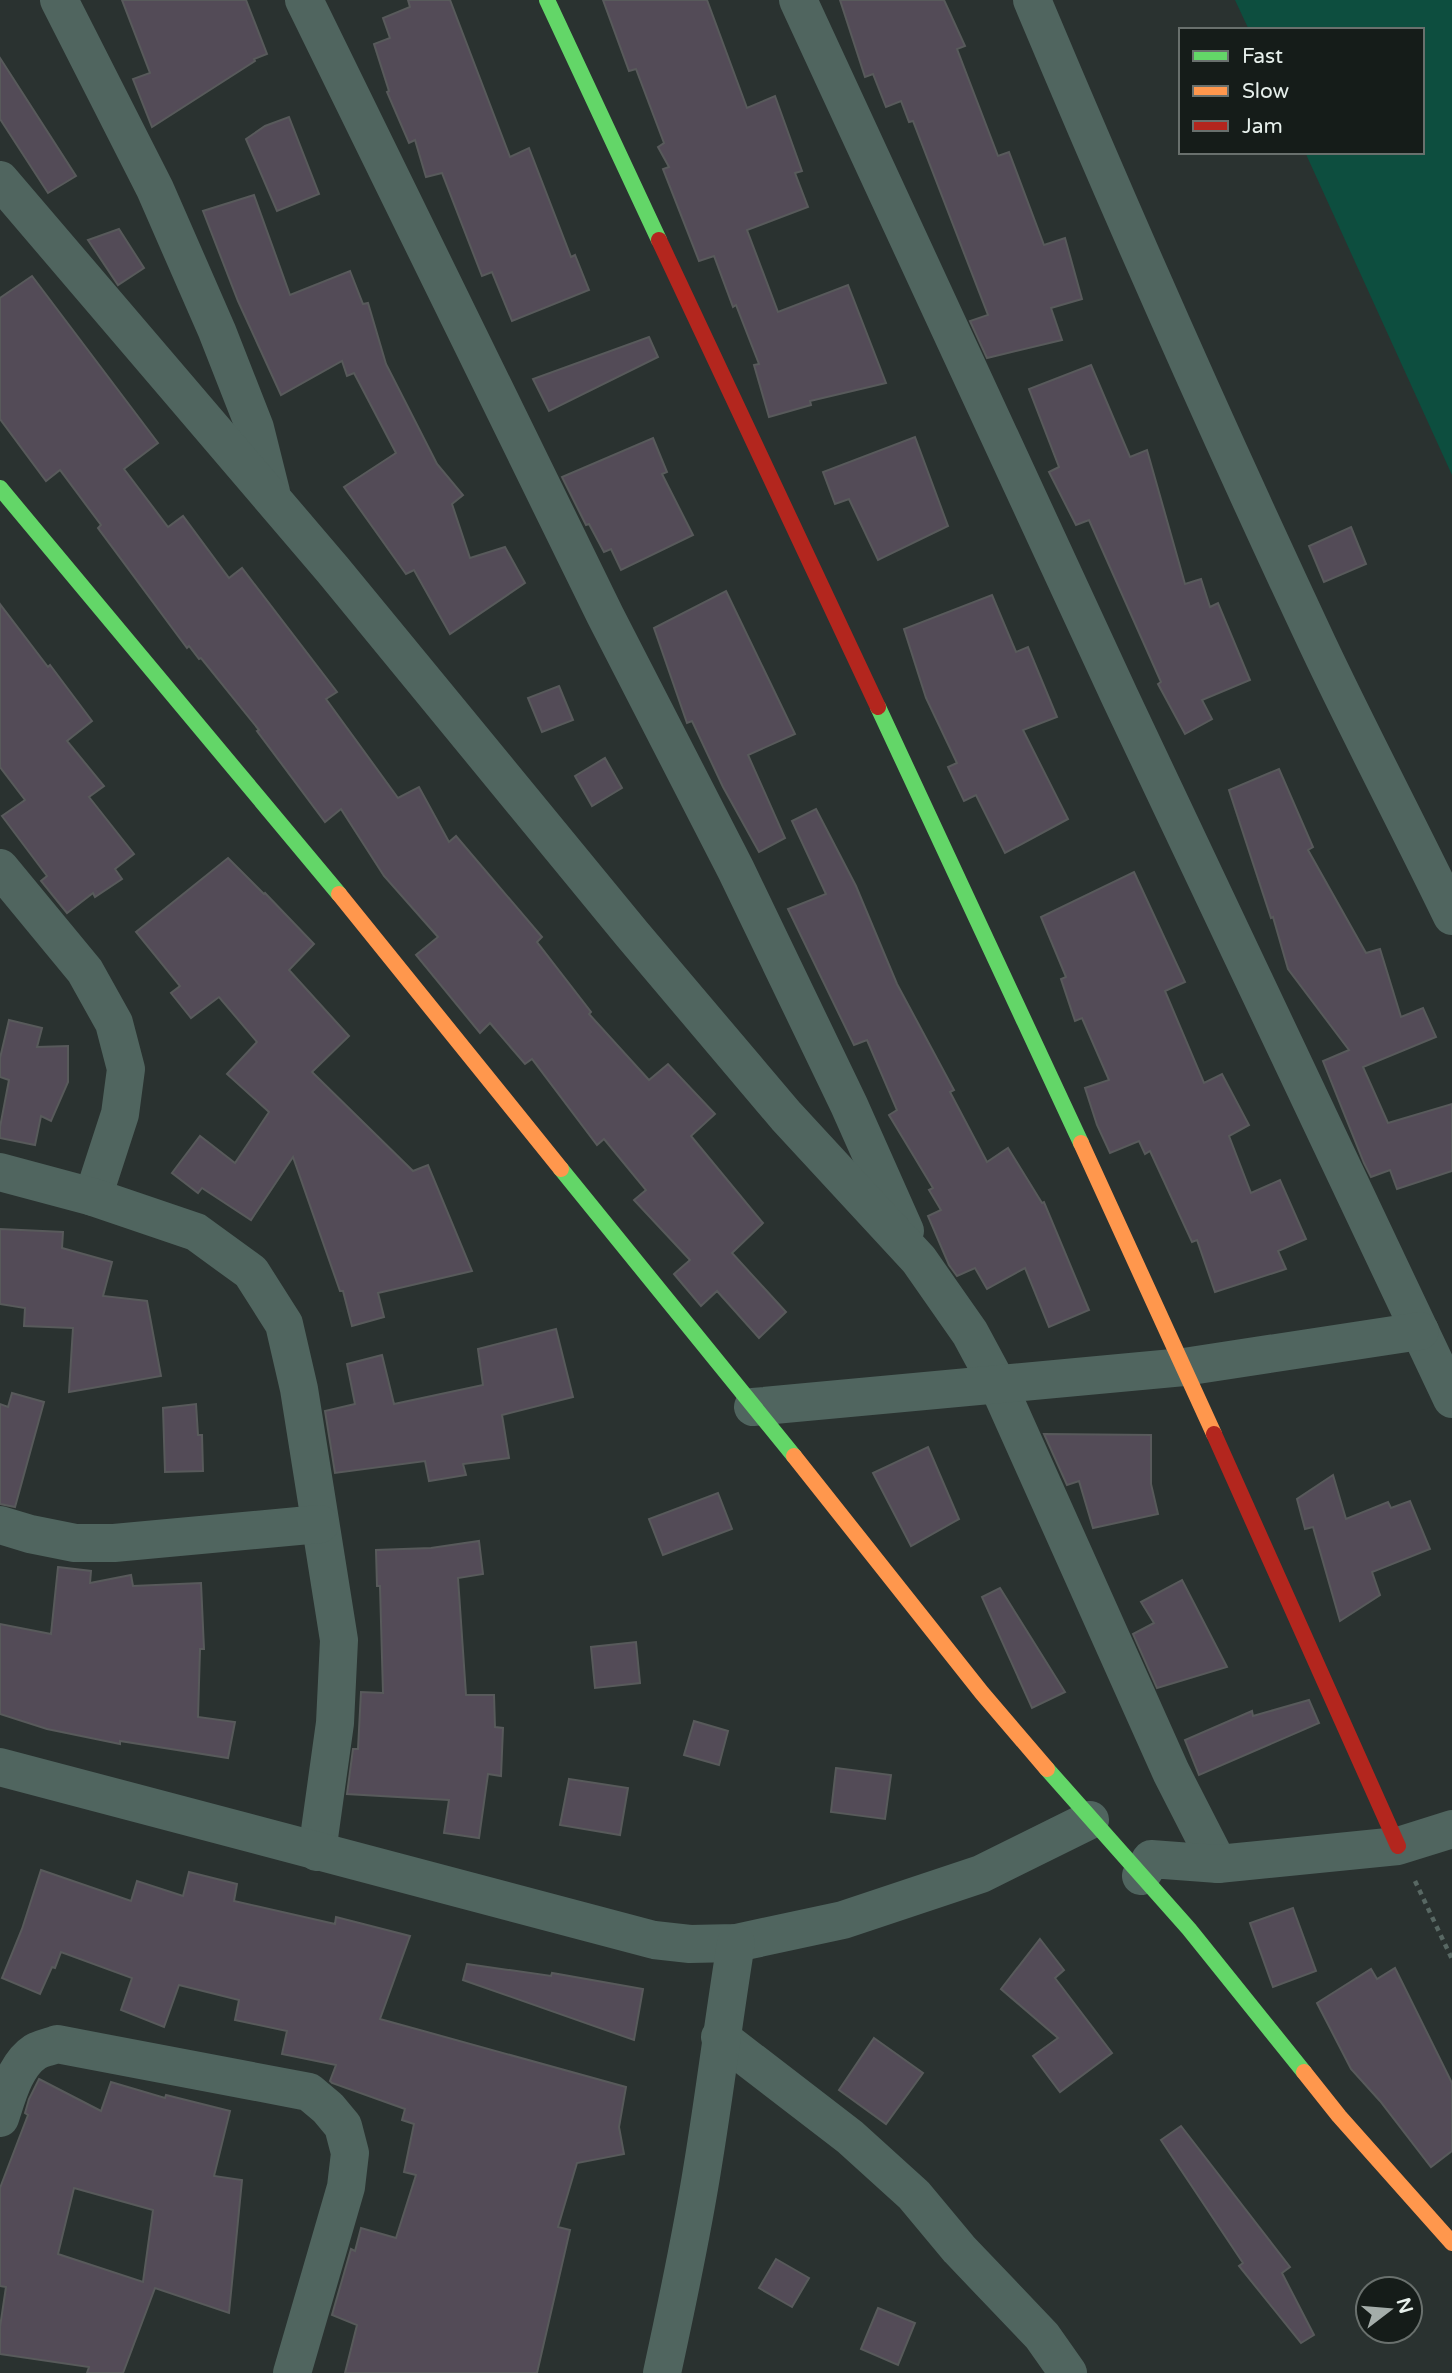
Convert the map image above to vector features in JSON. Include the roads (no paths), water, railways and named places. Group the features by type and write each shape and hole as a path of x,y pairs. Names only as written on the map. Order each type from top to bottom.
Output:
{"street":[{"path":"59,0 155,189 217,331 255,429 274,501"},
{"path":"304,0 605,615 736,870 849,1105 919,1260"},
{"path":"547,0 1023,1016 1184,1367 1398,1846"},
{"path":"797,0 1120,697 1435,1347 1452,1399"},
{"path":"1032,0 1116,200 1235,464 1319,647 1452,916"},
{"path":"0,180 333,570 632,934 761,1086 919,1260 970,1333 998,1385 1171,1772 1218,1864"},
{"path":"0,488 339,893 982,1693 1090,1820 1189,1929 1339,2116 1452,2243"},
{"path":"0,868 86,971 114,1023 126,1069 120,1114 93,1198"},
{"path":"0,1172 93,1198 196,1232 251,1272 284,1324 299,1389 339,1640 335,1723 317,1852"},
{"path":"753,1407 1435,1347"},
{"path":"0,1524 30,1534 75,1543 114,1543 320,1524"},
{"path":"0,1767 654,1940 690,1944 736,1943 843,1920 969,1878 1090,1820"},
{"path":"1141,1876 1151,1859 1218,1864 1398,1846 1452,1829"},
{"path":"662,2373 684,2275 704,2163 720,2037 736,1943"},
{"path":"720,2037 850,2137 914,2195 959,2249 1042,2336 1068,2373"},
{"path":"0,2118 8,2092 20,2069 34,2052 57,2045 309,2092 328,2108 343,2126 350,2153 348,2176 292,2373"}]}
